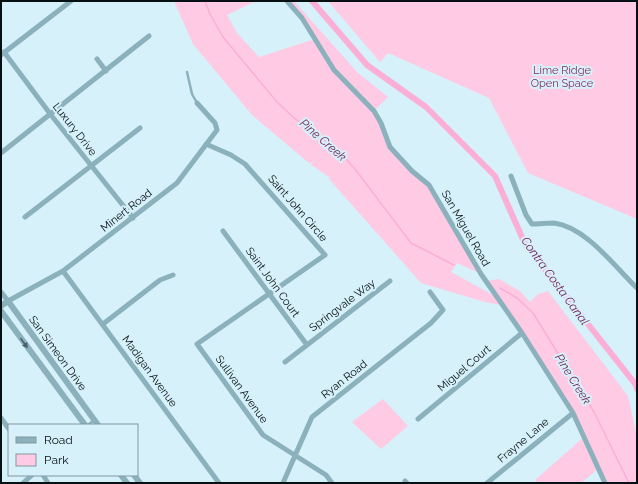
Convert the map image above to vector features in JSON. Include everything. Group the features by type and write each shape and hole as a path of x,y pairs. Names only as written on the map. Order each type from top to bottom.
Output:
{"street":[{"path":"3,53 71,1"},
{"name":"San Miguel Road","path":"287,1 302,18 334,70 374,111 390,147 412,171 429,185 481,274 522,333 573,413 605,483"},
{"path":"1,153 149,36"},
{"name":"Luxury Drive","path":"3,53 132,218"},
{"path":"97,59 106,71"},
{"name":"Minert Road","path":"1,306 63,271 177,183 217,130 216,123 197,103"},
{"path":"25,217 140,128"},
{"name":"Saint John Circle","path":"197,344 325,255 245,164 231,155 206,144"},
{"path":"511,176 526,215 532,224 554,224 572,229 592,242 637,288"},
{"name":"Saint John Court","path":"223,231 271,294 307,345"},
{"name":"Madigan Avenue","path":"63,271 219,483"},
{"path":"103,324 160,280 173,275"},
{"name":"Springvale Way","path":"285,362 390,281"},
{"name":"San Simeon Drive","path":"1,292 96,423"},
{"name":"Ryan Road","path":"283,483 312,417 431,323 443,310 430,292"},
{"name":"San Simeon Drive","path":"1,311 84,424"},
{"name":"Miguel Court","path":"418,419 522,333"},
{"name":"Sullivan Avenue","path":"197,344 263,435 326,475 332,483"},
{"name":"Frayne Lane","path":"487,483 553,427 573,413"},
{"path":"1,418 8,428"},
{"path":"23,483 31,476"}],"lane":[{"path":"187,72 192,94 197,103"}],"green space":[{"path":"174,1 256,1 227,15 237,33 259,57 315,39 287,1 294,1 358,73 388,97 374,111 392,149 429,185 481,274 457,263 451,272 495,296 485,281 499,279 520,291 530,302 538,294 548,291 628,396 637,437 637,483 605,483 598,469 581,483 538,483 535,480 584,437 573,413 501,305 485,302 421,283 329,179 330,176 329,177 310,164 316,161 309,163 252,115 193,44"},
{"name":"Lime Ridge Open Space","path":"328,1 637,1 637,219 528,173 489,98 388,53 380,62"},
{"path":"383,399 408,426 381,449 352,422"}],"waterway":[{"name":"Pine Creek","path":"205,1 210,14 223,37 277,102 293,117 341,153 355,169 411,243 454,265"},
{"name":"Contra Costa Canal","path":"312,1 367,65 426,107 495,176 525,244 636,385 637,389"},
{"name":"Pine Creek","path":"500,288 517,298 533,313 594,412 629,483"}]}
